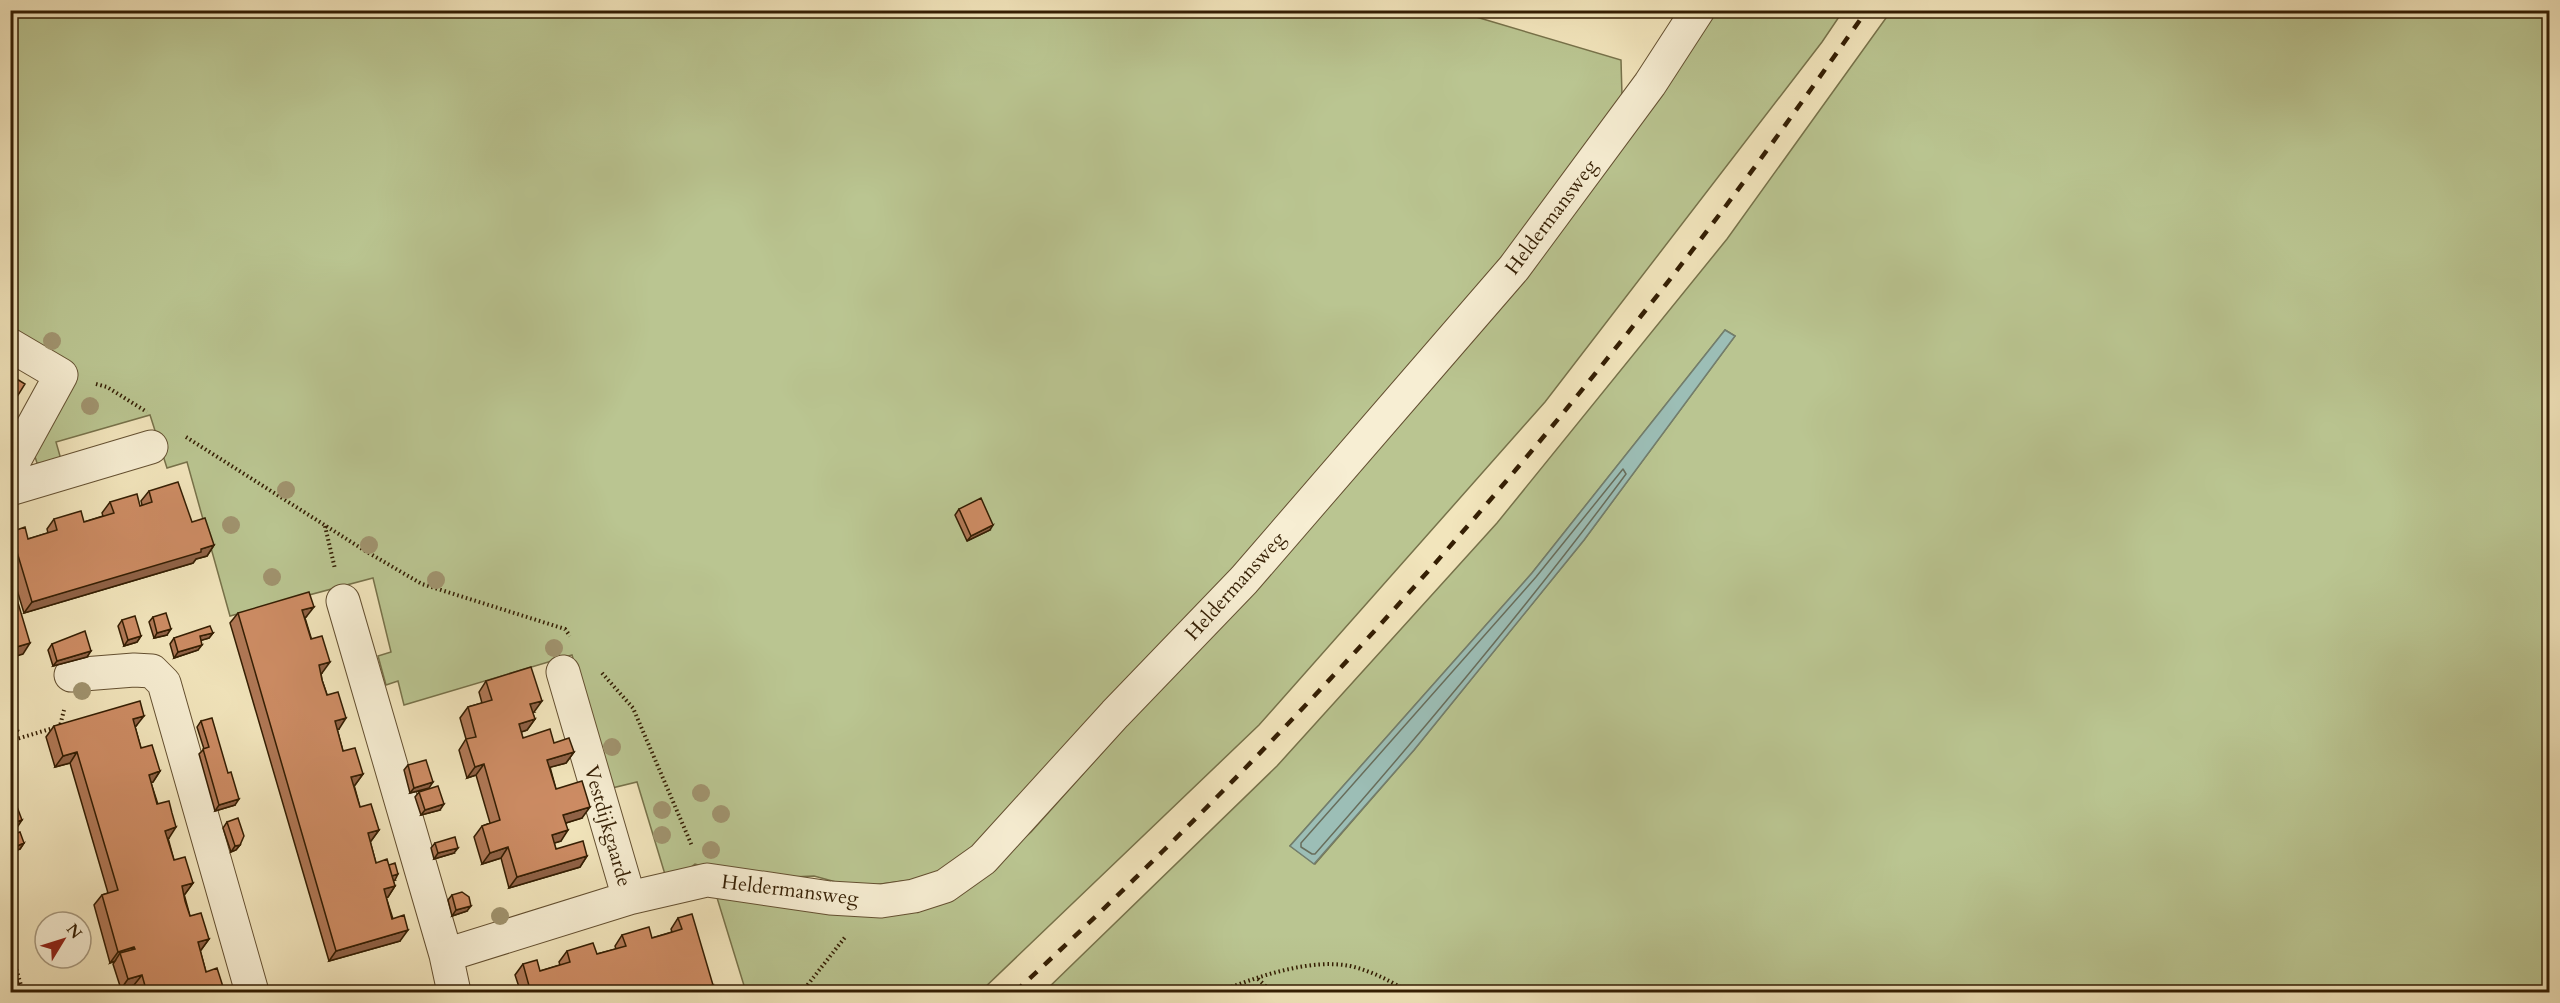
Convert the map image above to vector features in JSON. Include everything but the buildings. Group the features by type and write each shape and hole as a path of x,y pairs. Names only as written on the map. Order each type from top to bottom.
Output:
{"street":[{"name":"Heldermansweg","path":"629,898 707,880 830,898 881,901 914,896 945,886 983,859 1115,714 1244,580 1514,268 1650,84 1698,10"},
{"path":"10,345 60,375 10,468"},
{"path":"10,489 164,439"},
{"path":"343,601 446,956 454,993"},
{"path":"71,675 134,670 152,671 164,683 252,993"},
{"name":"Vestdijkgaarde","path":"446,956 629,898 563,672"}],"path":[{"path":"60,375 107,387 147,412"},
{"path":"164,439 325,525 422,584 565,629 572,638"},
{"path":"325,525 343,601"},
{"path":"595,664 633,708 707,880"},
{"path":"10,741 60,726 71,675"},
{"path":"802,993 851,929 881,901"},
{"path":"10,948 23,993"},
{"path":"1219,993 1257,978 1316,964 1349,966 1380,975 1409,993"},
{"path":"1257,978 1272,993"}],"green space":[{"path":"1477,10 1473,16 1621,60 1622,96 1575,170 1318,475 977,851 927,878 865,886 847,885 814,876 744,879 695,864 678,877 667,881 637,782 612,788 572,655 404,705 398,681 386,685 378,656 391,652 373,578 230,616 187,462 167,468 150,415 56,442 62,463 37,463 31,444 76,369 11,329 11,11"},
{"path":"1715,11 1843,11 1822,42 1545,402 1259,725 980,992 746,992 714,888 809,907 987,870 1031,832 1268,568 1667,82"},
{"path":"1891,11 2549,11 2549,992 1044,992 1277,766 1497,523 1727,239","holes":["1725,330 1735,336 1584,540 1414,750 1315,864 1290,846 1532,573"]}],"water":[{"path":"1725,330 1735,336 1584,540 1414,750 1314,864 1290,846 1532,573"}],"railway":[{"path":"1015,992 1181,833 1262,751 1342,667 1495,494 1569,406 1699,241 1867,10"}]}
